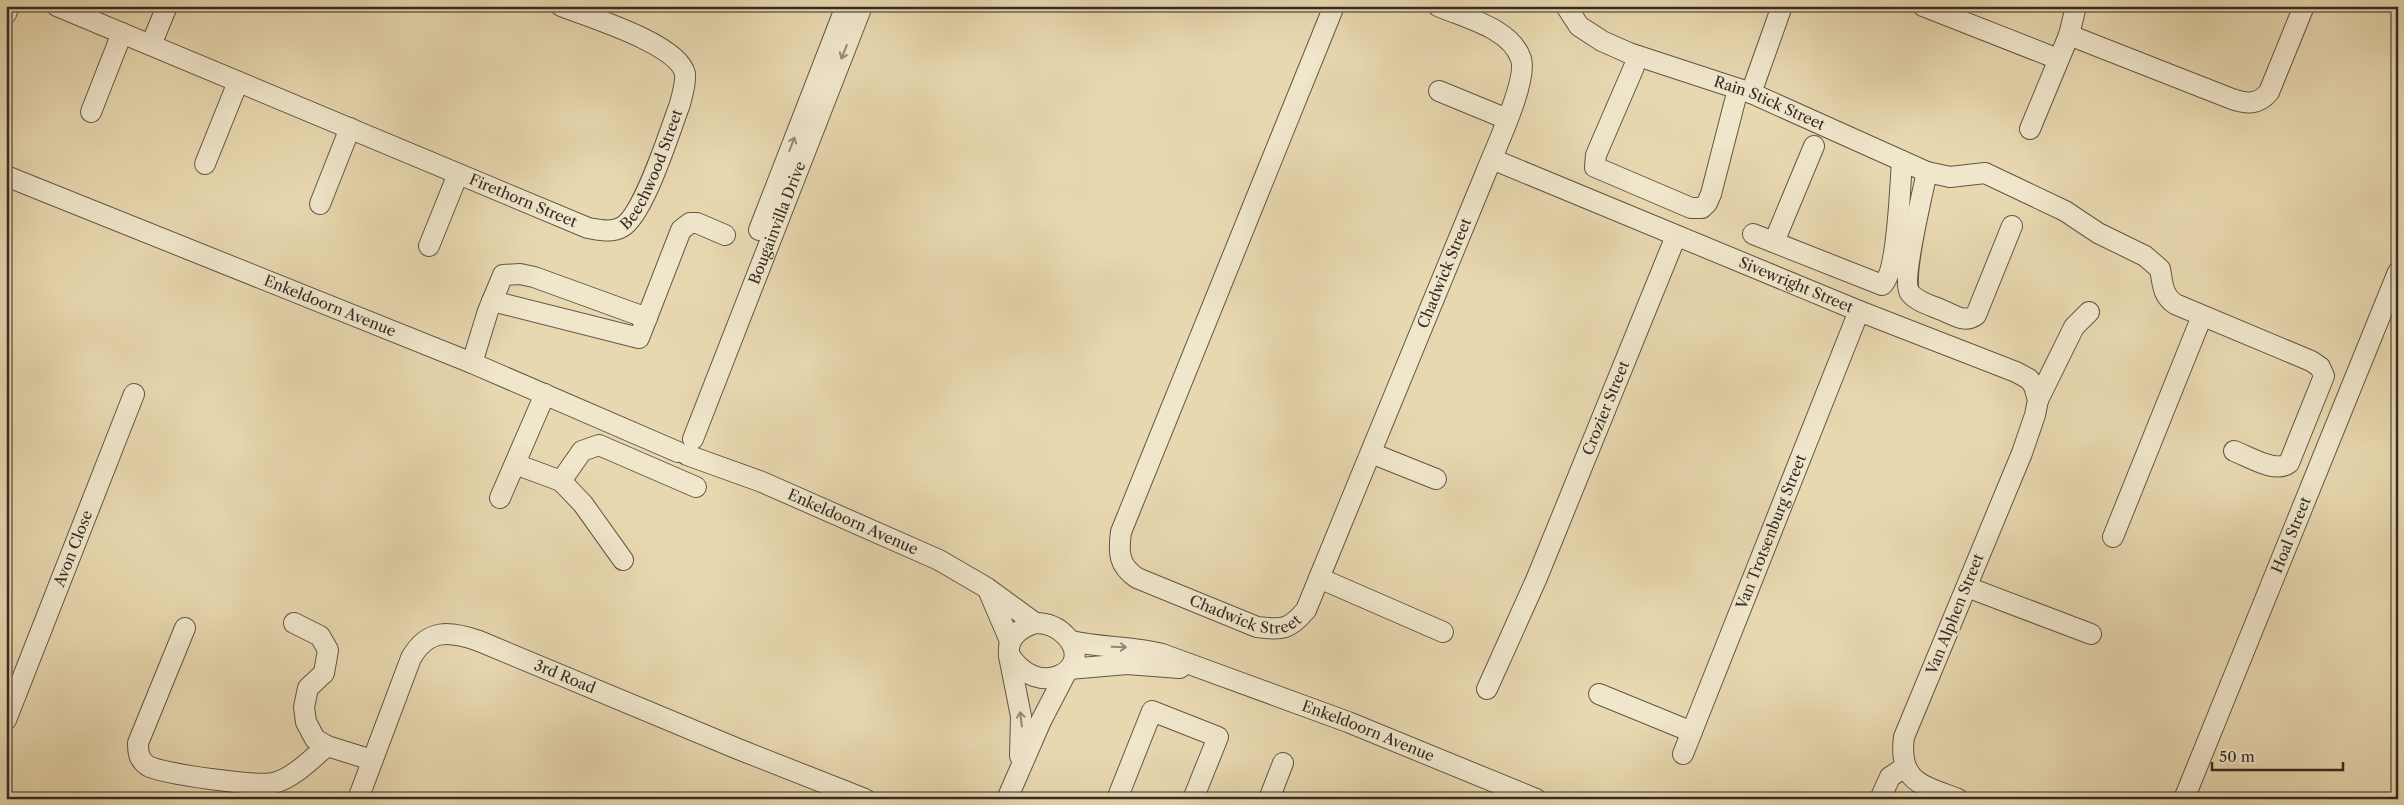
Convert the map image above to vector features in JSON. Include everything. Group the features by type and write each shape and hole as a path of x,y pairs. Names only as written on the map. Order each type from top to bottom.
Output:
{"street":[{"path":"6,14 9,6"},
{"name":"Firethorn Street","path":"57,6 588,228"},
{"path":"151,45 167,6"},
{"name":"Beechwood Street","path":"561,6 662,48 680,62 685,74 684,90 680,104 648,188 634,218 622,227 603,231 588,228"},
{"name":"Bougainvilla Drive","path":"686,444 694,397 846,6"},
{"name":"Bougainvilla Drive","path":"686,444 862,6"},
{"name":"Chadwick Street","path":"1334,6 1129,514 1119,546 1120,560 1127,572 1137,578 1258,627 1276,630 1294,625 1306,610 1492,159 1523,76 1522,60 1514,46 1495,31 1438,6"},
{"name":"Rain Stick Street","path":"1566,6 1578,26 1602,41 1629,53 1745,91 1927,172 1950,177 1985,173 2065,211 2098,233 2145,256 2160,268 2163,291 2168,299 2202,316"},
{"path":"1634,67 1596,155 1595,167 1691,208 1702,208 1707,203 1711,194 1745,91 1782,6"},
{"path":"1924,6 2058,59"},
{"path":"2030,129 2069,35 2076,6"},
{"path":"2069,35 2232,98 2255,103 2264,98 2269,92 2304,6"},
{"path":"91,112 122,33"},
{"path":"205,164 238,82"},
{"path":"1439,91 1508,119"},
{"path":"320,204 350,128"},
{"path":"1774,242 1814,146"},
{"name":"Sivewright Street","path":"1492,159 1859,311 2016,372 2029,379 2034,386 2038,400"},
{"path":"1754,234 1882,285 1888,281 1893,263 1902,161"},
{"path":"1927,172 1911,250 1907,288 1911,295 1963,319 1970,319 1976,315 2012,226"},
{"name":"Firethorn Street","path":"428,246 458,174"},
{"name":"Enkeldoorn Avenue","path":"6,176 472,363 651,438 686,444 714,463 939,560 988,588 1035,622 1052,625 1071,641 1102,647 1142,648 1162,654 1348,722 1536,799"},
{"path":"492,301 639,338 682,230 690,223 698,223 725,235"},
{"name":"Crozier Street","path":"1487,689 1536,580 1676,236"},
{"name":"Hoal Street","path":"2184,799 2398,272"},
{"path":"472,363 492,301 503,275 520,274 647,318"},
{"name":"Van Trotsenburg Street","path":"1683,754 1859,311"},
{"path":"2038,400 2074,327 2089,312"},
{"path":"2113,537 2202,316 2311,361 2320,368 2324,376 2289,463 2285,466 2273,466 2234,451"},
{"name":"Avon Close","path":"8,708 134,394"},
{"path":"500,498 545,394"},
{"name":"Van Alphen Street","path":"1908,772 1902,755 1904,737 2022,453 2038,400"},
{"path":"561,481 582,451 599,445 696,487"},
{"path":"1370,453 1436,479"},
{"path":"515,464 561,481 583,504 623,560"},
{"path":"1319,578 1443,632"},
{"path":"1966,587 2091,634"},
{"name":"Enkeldoorn Avenue","path":"988,588 1009,647 1020,669 1029,675 1052,679 1068,671 1127,664 1200,669"},
{"path":"1020,768 1021,716 1009,647 1021,628 1035,622"},
{"path":"294,623 320,636 328,650 324,673 308,688 304,707 306,722 315,739 327,746 372,760"},
{"path":"185,628 138,743 138,754 147,765 156,770 175,774 272,784 291,776 327,746"},
{"name":"3rd Road","path":"358,799 410,658 422,642 442,634 465,636 480,640 729,745 865,799"},
{"path":"1007,799 1020,768 1068,671 1074,656 1074,648 1071,641"},
{"path":"1599,694 1692,732"},
{"path":"1117,799 1152,711 1218,737 1192,799"},
{"path":"1269,799 1283,764"},
{"path":"1880,799 1890,777 1908,772 1921,785 1958,799"}]}
